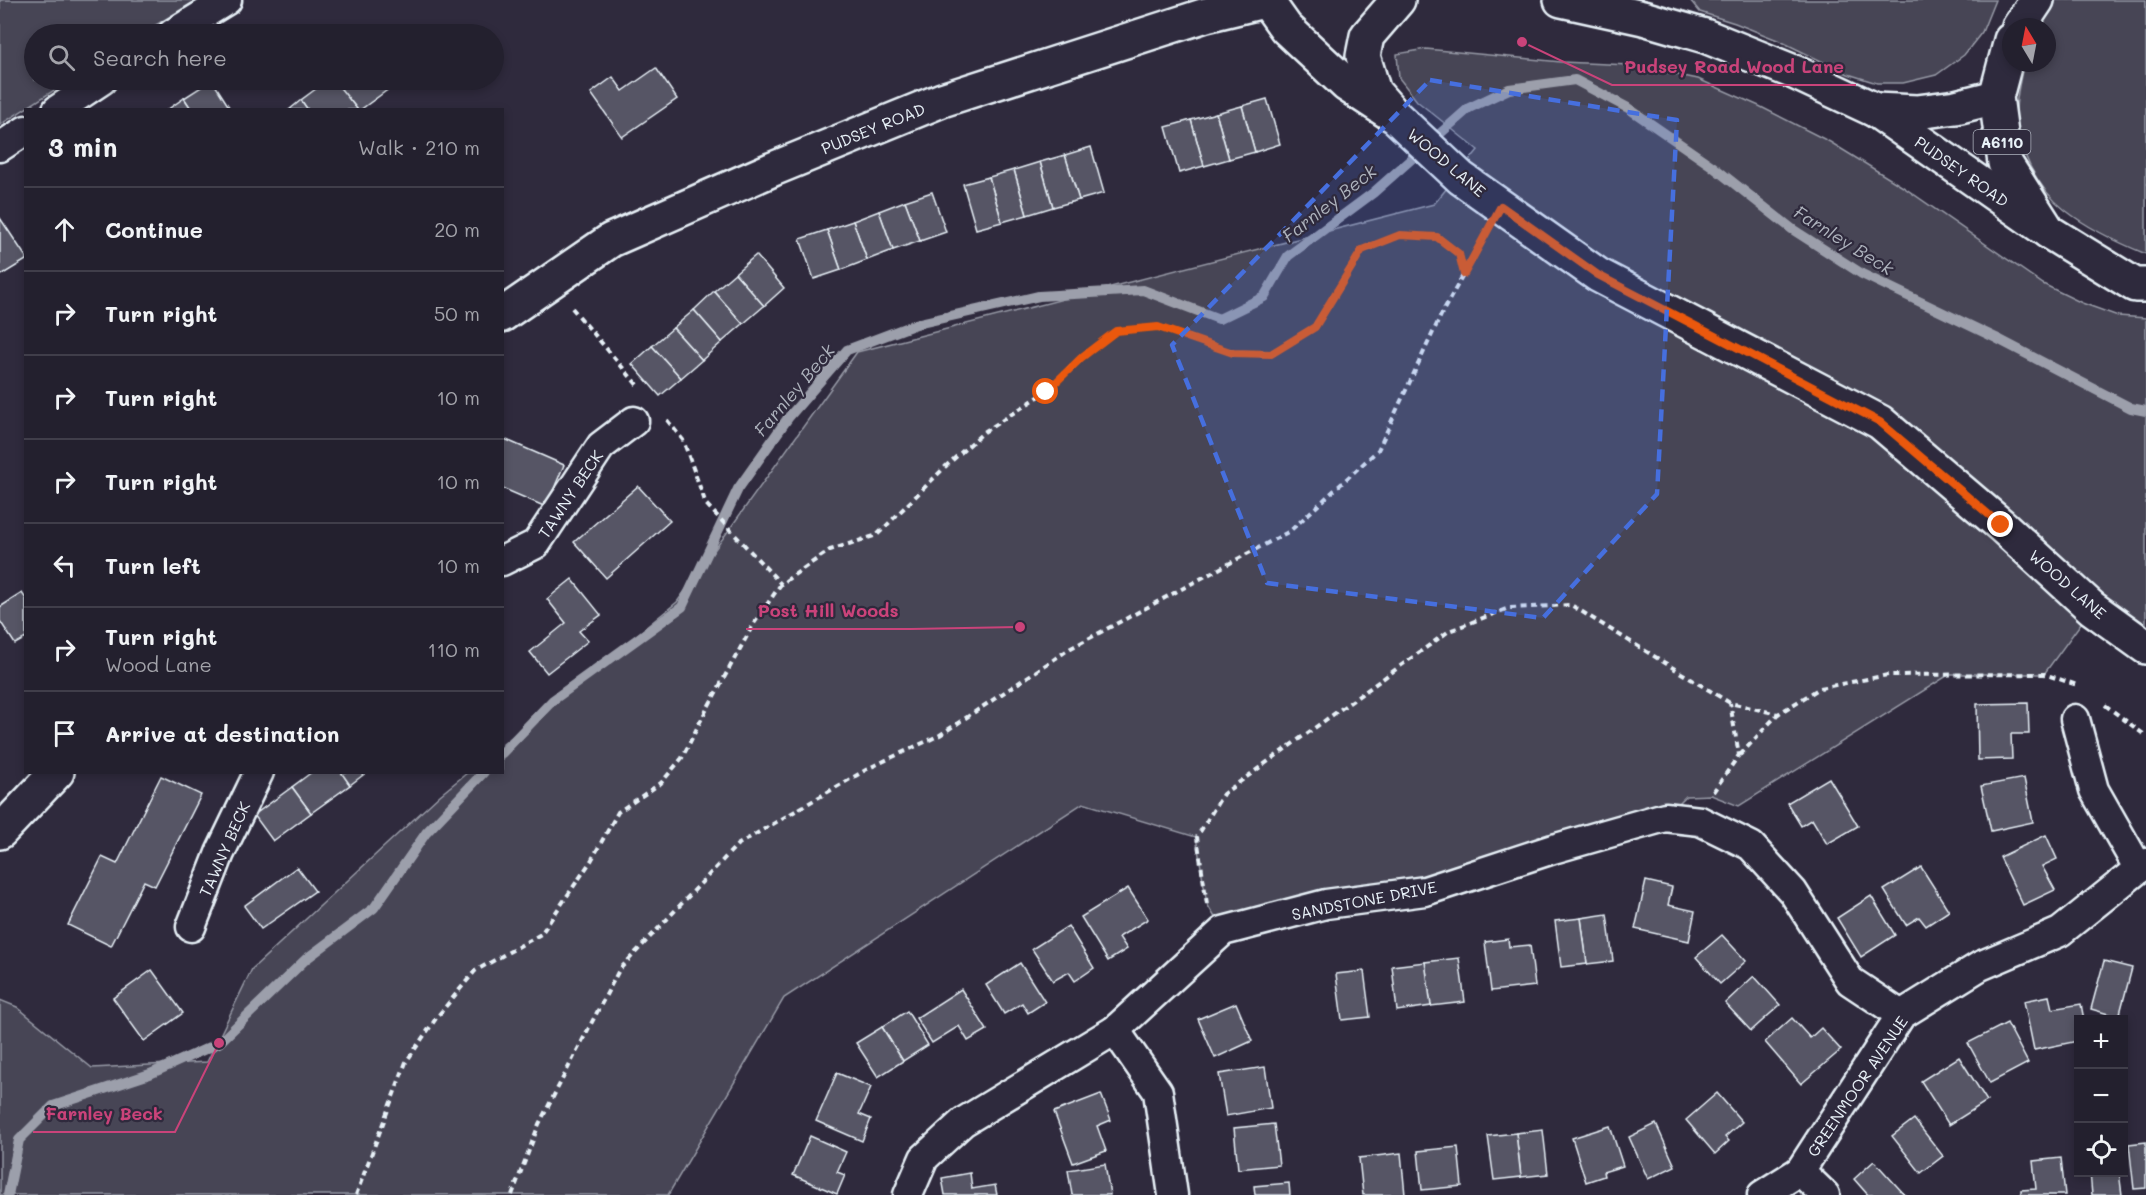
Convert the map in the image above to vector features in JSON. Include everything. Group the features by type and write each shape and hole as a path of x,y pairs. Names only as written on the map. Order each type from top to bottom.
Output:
{"main road":[{"name":"WOOD LANE","path":"1266,0 1286,28 1347,86 1396,117 1461,178 1598,275 1880,422 2001,525 2092,608 2146,647"},
{"name":"PUDSEY ROAD","path":"504,314 611,240 784,165 942,100 1206,15 1266,0"},
{"path":"1396,117 1374,92 1363,56 1367,36 1398,0"},
{"name":"PUDSEY ROAD","path":"1561,0 1643,18 1705,36 1794,72 1875,110 2049,232"},
{"name":"A6110","path":"2014,18 2016,0"},
{"name":"A6110","path":"2024,18 2037,0"},
{"name":"A6110","path":"2003,72 1996,97 2006,164 2049,232 2135,285 2146,285"},
{"name":"PUDSEY ROAD","path":"1875,110 1917,112 1956,107 1996,97"},
{"path":"0,832 55,774"}],"street":[{"path":"188,24 227,0"},
{"path":"60,108 87,90"},
{"path":"0,147 24,131"},
{"name":"TAWNY BECK","path":"504,560 536,544 601,446 634,421"},
{"name":"GREENMOOR AVENUE","path":"1762,1195 1800,1170 1901,1015 1980,966 2060,932 2143,866 2094,790 2075,719"},
{"name":"TAWNY BECK","path":"191,927 220,853 258,774"},
{"name":"SANDSTONE DRIVE","path":"908,1195 924,1158 963,1122 1115,1030 1223,931 1326,904 1425,891 1553,849 1665,817 1700,821 1751,846 1793,892 1850,981 1901,1015"},
{"path":"1115,1030 1158,1092 1173,1195"},
{"path":"1800,1170 1825,1195"}],"path":[{"path":"512,1195 538,1125 618,970 737,845 869,768 940,735 1071,648 1290,531 1378,450 1443,311 1501,206"},
{"path":"356,1195 406,1062 437,1017 475,971 540,934 591,861 618,812 661,783 682,758 753,625 781,584 830,550 877,535 946,466 984,432 1046,392 1082,357 1116,331 1158,327 1233,353 1271,354 1315,327 1362,250 1400,235 1437,237 1459,254 1464,274"},
{"path":"706,504 781,584"},
{"path":"1223,931 1207,904 1197,837 1222,794 1449,631 1509,608 1571,605 1730,703 1778,714"},
{"path":"1711,795 1739,756 1778,714 1820,688 1888,675 2044,674 2063,678 2083,687"},
{"path":"2100,700 2146,736"},
{"path":"1730,703 1739,756"}],"highlighted area":[{"path":"1430,80 1677,120 1657,494 1543,618 1267,583 1172,345"}],"shaded area":[{"path":"0,0 197,0 157,24 24,24 24,90 54,90 0,125"},
{"path":"1690,0 1995,0 1982,32 1964,55 1936,75 1903,83 1877,83 1848,74 1780,41 1700,12"},
{"path":"2056,0 2146,0 2146,254 2104,235 2065,210 2046,191 2030,167 2017,127 2017,100 2022,72 2056,72 2056,18 2045,18"},
{"path":"1426,49 1561,62 1630,65 1698,79 1759,106 1830,142 1903,187 2043,284 2082,303 2118,316 2146,318 2146,647 2092,608 2044,674 1950,674 1739,806 1711,795 1686,796 1665,817 1223,931 1207,904 1196,837 1083,803 784,998 668,1195 0,1195 0,1000 17,1007 92,1068 207,1062 252,969 440,795 466,774 504,774 504,743 677,602 857,352 1434,204 1478,150 1417,101 1399,78 1397,54"}],"building":[{"path":"656,68 677,99 622,137 591,93 613,77 623,91"},
{"path":"196,90 218,90 230,108 191,108 184,98"},
{"path":"314,90 342,90 356,108 307,108 301,100"},
{"path":"342,90 387,90 363,108 356,108"},
{"path":"184,98 191,108 170,108"},
{"path":"1267,99 1280,144 1255,152 1242,106"},
{"path":"301,100 307,108 291,108"},
{"path":"1242,106 1255,152 1229,159 1216,113"},
{"path":"1216,113 1229,159 1204,166 1191,120"},
{"path":"1191,120 1204,166 1179,173 1166,127"},
{"path":"1091,147 1104,193 1079,200 1065,155"},
{"path":"1065,155 1079,200 1053,207 1040,162"},
{"path":"1040,162 1053,207 1027,215 1014,170"},
{"path":"1014,170 1027,215 1002,222 989,177"},
{"path":"989,177 1002,222 976,229 963,184"},
{"path":"932,192 946,232 920,241 905,201"},
{"path":"905,201 920,241 893,250 879,211"},
{"path":"879,211 893,250 867,260 853,221"},
{"path":"0,218 24,254 24,261 0,276"},
{"path":"853,221 867,260 841,270 827,230"},
{"path":"827,230 841,270 814,279 800,239"},
{"path":"756,255 784,288 764,306 735,273"},
{"path":"735,273 764,306 743,324 714,291"},
{"path":"714,291 743,324 722,342 694,310"},
{"path":"694,310 722,342 702,360 673,328"},
{"path":"673,328 702,360 681,378 652,346"},
{"path":"652,346 681,378 660,396 632,364"},
{"path":"504,439 564,465 546,507 504,489"},
{"path":"638,486 670,521 606,578 574,542"},
{"path":"572,579 601,615 579,631 588,641 547,673 530,652 566,623 547,599"},
{"path":"22,593 24,596 24,639 15,644 0,621 0,607"},
{"path":"2028,703 2029,734 2011,734 2012,759 1978,760 1977,704"},
{"path":"309,774 342,774 350,785 311,813 292,787"},
{"path":"342,774 364,774 350,785"},
{"path":"161,776 201,795 155,886 144,881 111,946 68,925 102,857 117,864"},
{"path":"1829,778 1858,826 1827,844 1812,819 1801,826 1787,803"},
{"path":"2024,778 2033,822 1991,831 1981,786"},
{"path":"292,787 311,813 273,841 254,815"},
{"path":"2046,835 2057,859 2042,866 2055,890 2023,905 2000,857"},
{"path":"297,867 315,891 261,929 244,906"},
{"path":"1921,867 1949,911 1926,926 1919,917 1906,925 1884,890"},
{"path":"1646,881 1672,887 1668,905 1695,911 1689,941 1635,929"},
{"path":"1128,888 1148,919 1119,937 1127,949 1108,961 1081,917"},
{"path":"1871,896 1895,935 1861,957 1837,918"},
{"path":"1607,914 1613,961 1587,964 1581,918"},
{"path":"1581,918 1587,964 1561,967 1555,921"},
{"path":"1068,926 1094,968 1075,981 1069,972 1053,981 1032,949"},
{"path":"1722,935 1746,961 1720,984 1696,957"},
{"path":"1508,939 1509,947 1530,945 1535,986 1491,991 1485,942"},
{"path":"1459,958 1465,1002 1431,1006 1425,962"},
{"path":"2104,961 2132,968 2120,1015 2091,1009"},
{"path":"1425,962 1431,1006 1397,1011 1392,966"},
{"path":"1020,963 1045,1002 1028,1013 1022,1003 1004,1014 986,985"},
{"path":"152,970 183,1013 144,1041 113,998"},
{"path":"1364,971 1370,1017 1342,1020 1336,974"},
{"path":"1754,976 1780,1005 1751,1031 1725,1003"},
{"path":"961,989 987,1030 968,1041 959,1026 932,1043 916,1018"},
{"path":"2049,996 2052,1009 2081,1004 2083,1015 2074,1015 2074,1042 2034,1050 2024,1001"},
{"path":"1236,1003 1252,1041 1215,1058 1198,1019"},
{"path":"907,1011 928,1045 903,1061 882,1027"},
{"path":"1792,1018 1810,1038 1821,1028 1841,1050 1801,1084 1765,1042"},
{"path":"2007,1023 2028,1063 1990,1083 1968,1043"},
{"path":"882,1027 903,1061 878,1077 856,1043"},
{"path":"1959,1057 1987,1101 1949,1125 1921,1081"},
{"path":"1265,1067 1271,1108 1226,1116 1219,1074"},
{"path":"837,1073 871,1087 859,1114 871,1119 862,1141 816,1121"},
{"path":"1717,1093 1742,1122 1725,1137 1729,1141 1715,1154 1686,1120"},
{"path":"1101,1094 1111,1120 1097,1126 1106,1151 1073,1163 1054,1112"},
{"path":"1914,1119 1943,1156 1921,1173 1892,1136"},
{"path":"1274,1124 1279,1165 1238,1169 1234,1128"},
{"path":"1656,1124 1675,1166 1648,1179 1629,1137"},
{"path":"1610,1126 1623,1166 1603,1172 1604,1176 1586,1182 1572,1138"},
{"path":"1543,1130 1548,1174 1521,1177 1516,1133"},
{"path":"1516,1133 1521,1177 1494,1180 1488,1136"},
{"path":"810,1136 846,1152 837,1172 845,1175 837,1194 793,1175"},
{"path":"2146,1142 2146,1188 2134,1189 2129,1144"},
{"path":"1458,1147 1462,1186 1422,1190 1418,1151"},
{"path":"1401,1153 1405,1195 1363,1195 1359,1158"},
{"path":"2061,1158 2065,1195 2021,1195 2021,1190 2036,1189 2033,1161"},
{"path":"1874,1161 1905,1195 1868,1195 1854,1179"},
{"path":"1105,1164 1110,1195 1072,1195 1068,1170"},
{"path":"970,1173 972,1189 995,1185 997,1195 945,1195 942,1178"},
{"path":"2090,1177 2120,1177 2122,1195 2092,1195"},
{"path":"1289,1183 1290,1195 1255,1195 1254,1186"}],"waterway":[{"name":"Farnley Beck","path":"504,751 553,700 682,607 738,489 788,418 847,350 916,324 1039,296 1143,290 1219,319 1264,297 1288,256 1373,193 1469,108 1509,89 1575,80 1628,108 1712,166 1792,229 1862,274 1996,338 2131,408 2146,411"},
{"name":"Farnley Beck","path":"8,1195 19,1140 53,1106 150,1074 219,1043 306,959 374,908 426,833 482,774"}],"place":[{"name":"Pudsey Road Wood Lane","path":"1522,42"},
{"name":"Post Hill Woods","path":"1020,627"},
{"name":"Farnley Beck","path":"219,1043"}],"route":[{"path":"1046,392 1082,357 1116,331 1158,327 1233,353 1271,354 1315,327 1362,250 1400,235 1437,237 1459,254 1464,274 1501,206 1598,275 1753,358 1880,422 2001,525"}]}
